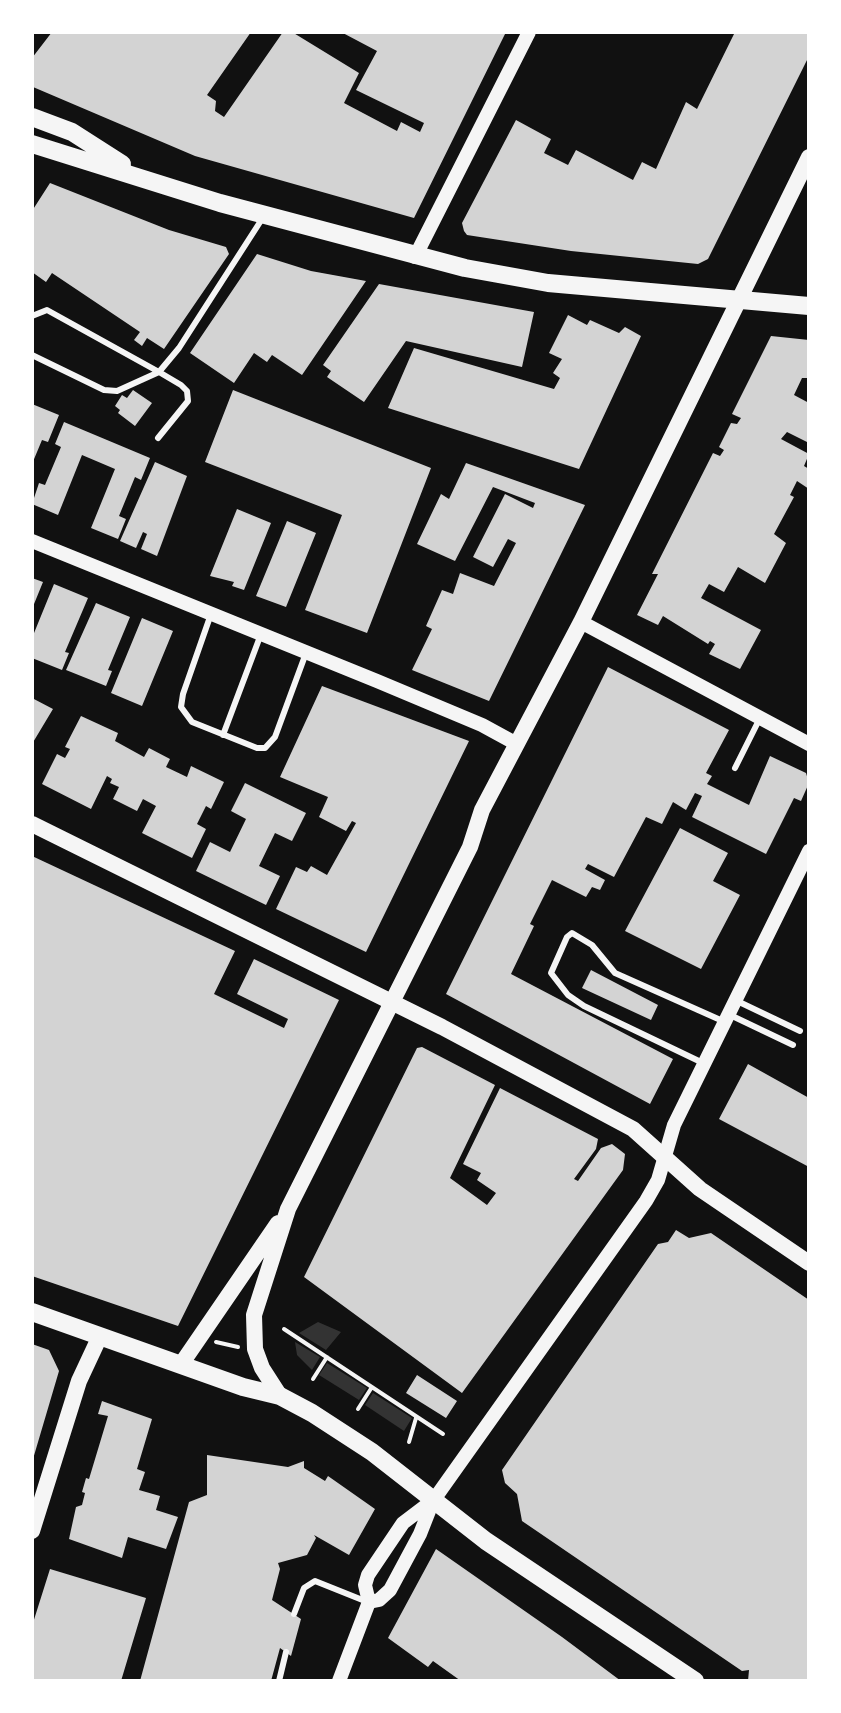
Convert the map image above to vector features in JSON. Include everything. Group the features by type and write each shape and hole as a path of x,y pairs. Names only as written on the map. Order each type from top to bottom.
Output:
{"main road":[{"path":"32,117 72,132 141,176"},
{"path":"32,144 263,216 415,257 548,283 809,306"},
{"path":"182,1363 288,1209 470,847 482,810 515,743 581,622 809,157"},
{"path":"32,824 392,1002 633,1129 700,1189 809,1263"},
{"path":"280,1396 262,1368 255,1349 254,1315 288,1209"},
{"path":"32,1312 243,1387 280,1396 312,1413 372,1452 433,1501 695,1681"},
{"path":"32,1531 79,1381 100,1336"}],"street":[{"path":"415,257 529,32"},
{"path":"32,541 482,725 515,743"},
{"path":"581,622 809,744"},
{"path":"369,1602 379,1600 390,1590 420,1534 433,1501 646,1201 658,1180 674,1125 809,851"},
{"path":"339,1681 369,1602 365,1585 368,1575 403,1523 433,1501"}],"lane":[{"path":"32,355 104,390 117,391 159,372 179,348 263,216"},
{"path":"32,316 47,310 181,385 187,391 188,401 158,438"},
{"path":"211,614 181,707 192,722 223,735 257,748 271,744 306,653"},
{"path":"223,735 261,634"},
{"path":"735,768 760,718"},
{"path":"704,1064 584,1006 568,995 551,973 567,937 572,933 592,945 615,973 729,1012 800,1031"},
{"path":"729,1012 793,1045"},
{"path":"294,1614 304,1588 315,1581 369,1602"},
{"path":"279,1681 286,1652"}],"path":[{"path":"284,1329 443,1434"},
{"path":"216,1342 240,1347"},
{"path":"221,1353 225,1346"},
{"path":"313,1379 327,1357"},
{"path":"358,1409 372,1387"},
{"path":"409,1442 416,1417"}],"shaded area":[{"path":"318,1322 341,1332 326,1350 299,1333"},
{"path":"295,1342 320,1357 312,1370 297,1355"},
{"path":"327,1363 367,1388 359,1400 319,1375"},
{"path":"373,1393 412,1418 404,1431 365,1405"}],"building":[{"path":"52,32 251,32 207,95 216,101 215,111 224,117 283,32 292,32 359,73 344,103 397,131 401,122 420,132 424,123 356,90 377,51 341,32 506,32 414,218 195,156 33,87 32,58"},
{"path":"735,32 809,32 809,56 708,259 698,264 571,251 467,235 464,231 462,223 516,120 551,139 544,153 568,165 576,150 633,180 642,162 656,169 686,102 697,109"},
{"path":"50,183 169,230 226,247 229,254 164,349 147,338 142,346 134,340 140,332 52,273 46,282 32,272 32,211"},
{"path":"257,254 311,271 366,281 302,375 272,355 267,362 254,353 234,383 190,353"},
{"path":"379,284 534,312 522,367 406,341 364,402 327,377 331,371 323,365"},
{"path":"568,315 587,325 590,320 619,333 625,327 641,336 579,469 388,408 414,348 554,389 560,378 553,373 562,359 549,353"},
{"path":"771,336 809,340 809,378 802,378 794,395 809,403 809,443 787,432 781,439 809,454 804,466 809,469 809,489 797,481 790,495 794,497 774,534 786,543 765,583 738,567 724,592 709,584 701,598 761,630 740,669 709,654 715,644 710,641 708,644 663,616 658,625 637,615 658,574 652,574 713,453 720,456 724,450 719,447 731,423 737,424 741,418 732,414"},
{"path":"133,390 152,403 135,426 118,413 120,410 115,406 122,395 127,398"},
{"path":"233,390 431,468 367,633 305,610 342,515 205,462"},
{"path":"32,404 59,415 48,442 42,440 32,464"},
{"path":"64,422 150,458 141,480 135,477 119,516 126,519 118,539 91,528 115,469 82,455 58,515 32,504 39,483 45,485 61,447 55,444"},
{"path":"155,462 187,476 157,556 141,549 147,534 143,532 136,548 120,541"},
{"path":"466,463 585,505 489,701 412,670 432,629 426,626 442,590 453,594 460,573 494,586 516,543 508,539 493,567 473,557 505,494 533,508 535,503 493,487 455,561 417,544 441,494 449,499"},
{"path":"237,509 271,523 244,590 232,586 234,582 210,576"},
{"path":"287,521 316,533 286,607 256,596"},
{"path":"32,578 43,582 32,609"},
{"path":"54,584 88,598 65,652 69,653 62,670 32,658 32,638"},
{"path":"96,603 130,617 108,670 112,671 106,686 66,670"},
{"path":"142,618 173,631 142,706 111,693"},
{"path":"608,667 729,730 706,773 712,776 707,784 749,805 770,756 806,773 809,783 801,801 794,798 766,854 692,817 702,796 695,793 686,810 673,802 662,824 646,817 614,877 588,864 585,869 605,880 600,890 592,887 586,897 552,880 530,924 534,926 511,974 673,1059 650,1104 446,994"},
{"path":"322,686 469,741 366,952 276,909 296,867 307,872 311,866 327,875 356,823 352,821 346,831 319,817 328,797 280,777"},
{"path":"32,698 53,709 32,744"},
{"path":"81,716 118,733 115,741 144,757 149,748 170,759 166,767 187,777 191,766 224,782 211,809 206,806 197,824 206,829 192,858 142,833 156,806 143,799 137,811 113,799 119,787 110,783 112,779 107,776 91,809 42,784 57,754 65,758 70,749 65,747"},
{"path":"245,783 306,813 292,841 275,833 259,866 280,876 266,905 196,871 210,842 230,852 246,819 231,811"},
{"path":"680,828 728,853 713,881 740,895 701,969 625,931"},
{"path":"32,856 235,951 214,994 284,1028 288,1019 237,994 254,959 339,1000 178,1326 32,1276"},
{"path":"591,970 658,1005 651,1020 582,988"},
{"path":"422,1047 495,1085 450,1178 487,1205 496,1193 477,1180 481,1173 463,1164 500,1088 598,1139 596,1149 574,1179 578,1181 601,1148 612,1144 625,1154 623,1170 462,1393 304,1277 417,1048"},
{"path":"748,1064 809,1098 809,1167 719,1119"},
{"path":"676,1230 689,1238 711,1233 809,1300 809,1681 748,1681 749,1670 742,1671 522,1521 517,1494 505,1483 502,1470 658,1244 668,1242"},
{"path":"32,1344 49,1350 59,1371 33,1459"},
{"path":"417,1375 457,1401 446,1418 406,1393"},
{"path":"102,1401 152,1419 137,1469 145,1472 139,1490 160,1496 156,1510 178,1517 166,1549 128,1537 122,1558 69,1539 76,1507 82,1505 86,1478 89,1479 108,1416 98,1414"},
{"path":"207,1455 288,1467 304,1461 304,1468 325,1481 328,1476 375,1509 349,1555 314,1535 316,1538 307,1555 278,1563 280,1569 272,1600 301,1619 291,1656 280,1648 271,1681 140,1681 189,1502 207,1495"},
{"path":"436,1549 621,1681 461,1681 433,1661 428,1667 388,1638"},
{"path":"50,1569 146,1598 121,1681 32,1681 32,1626"}]}
